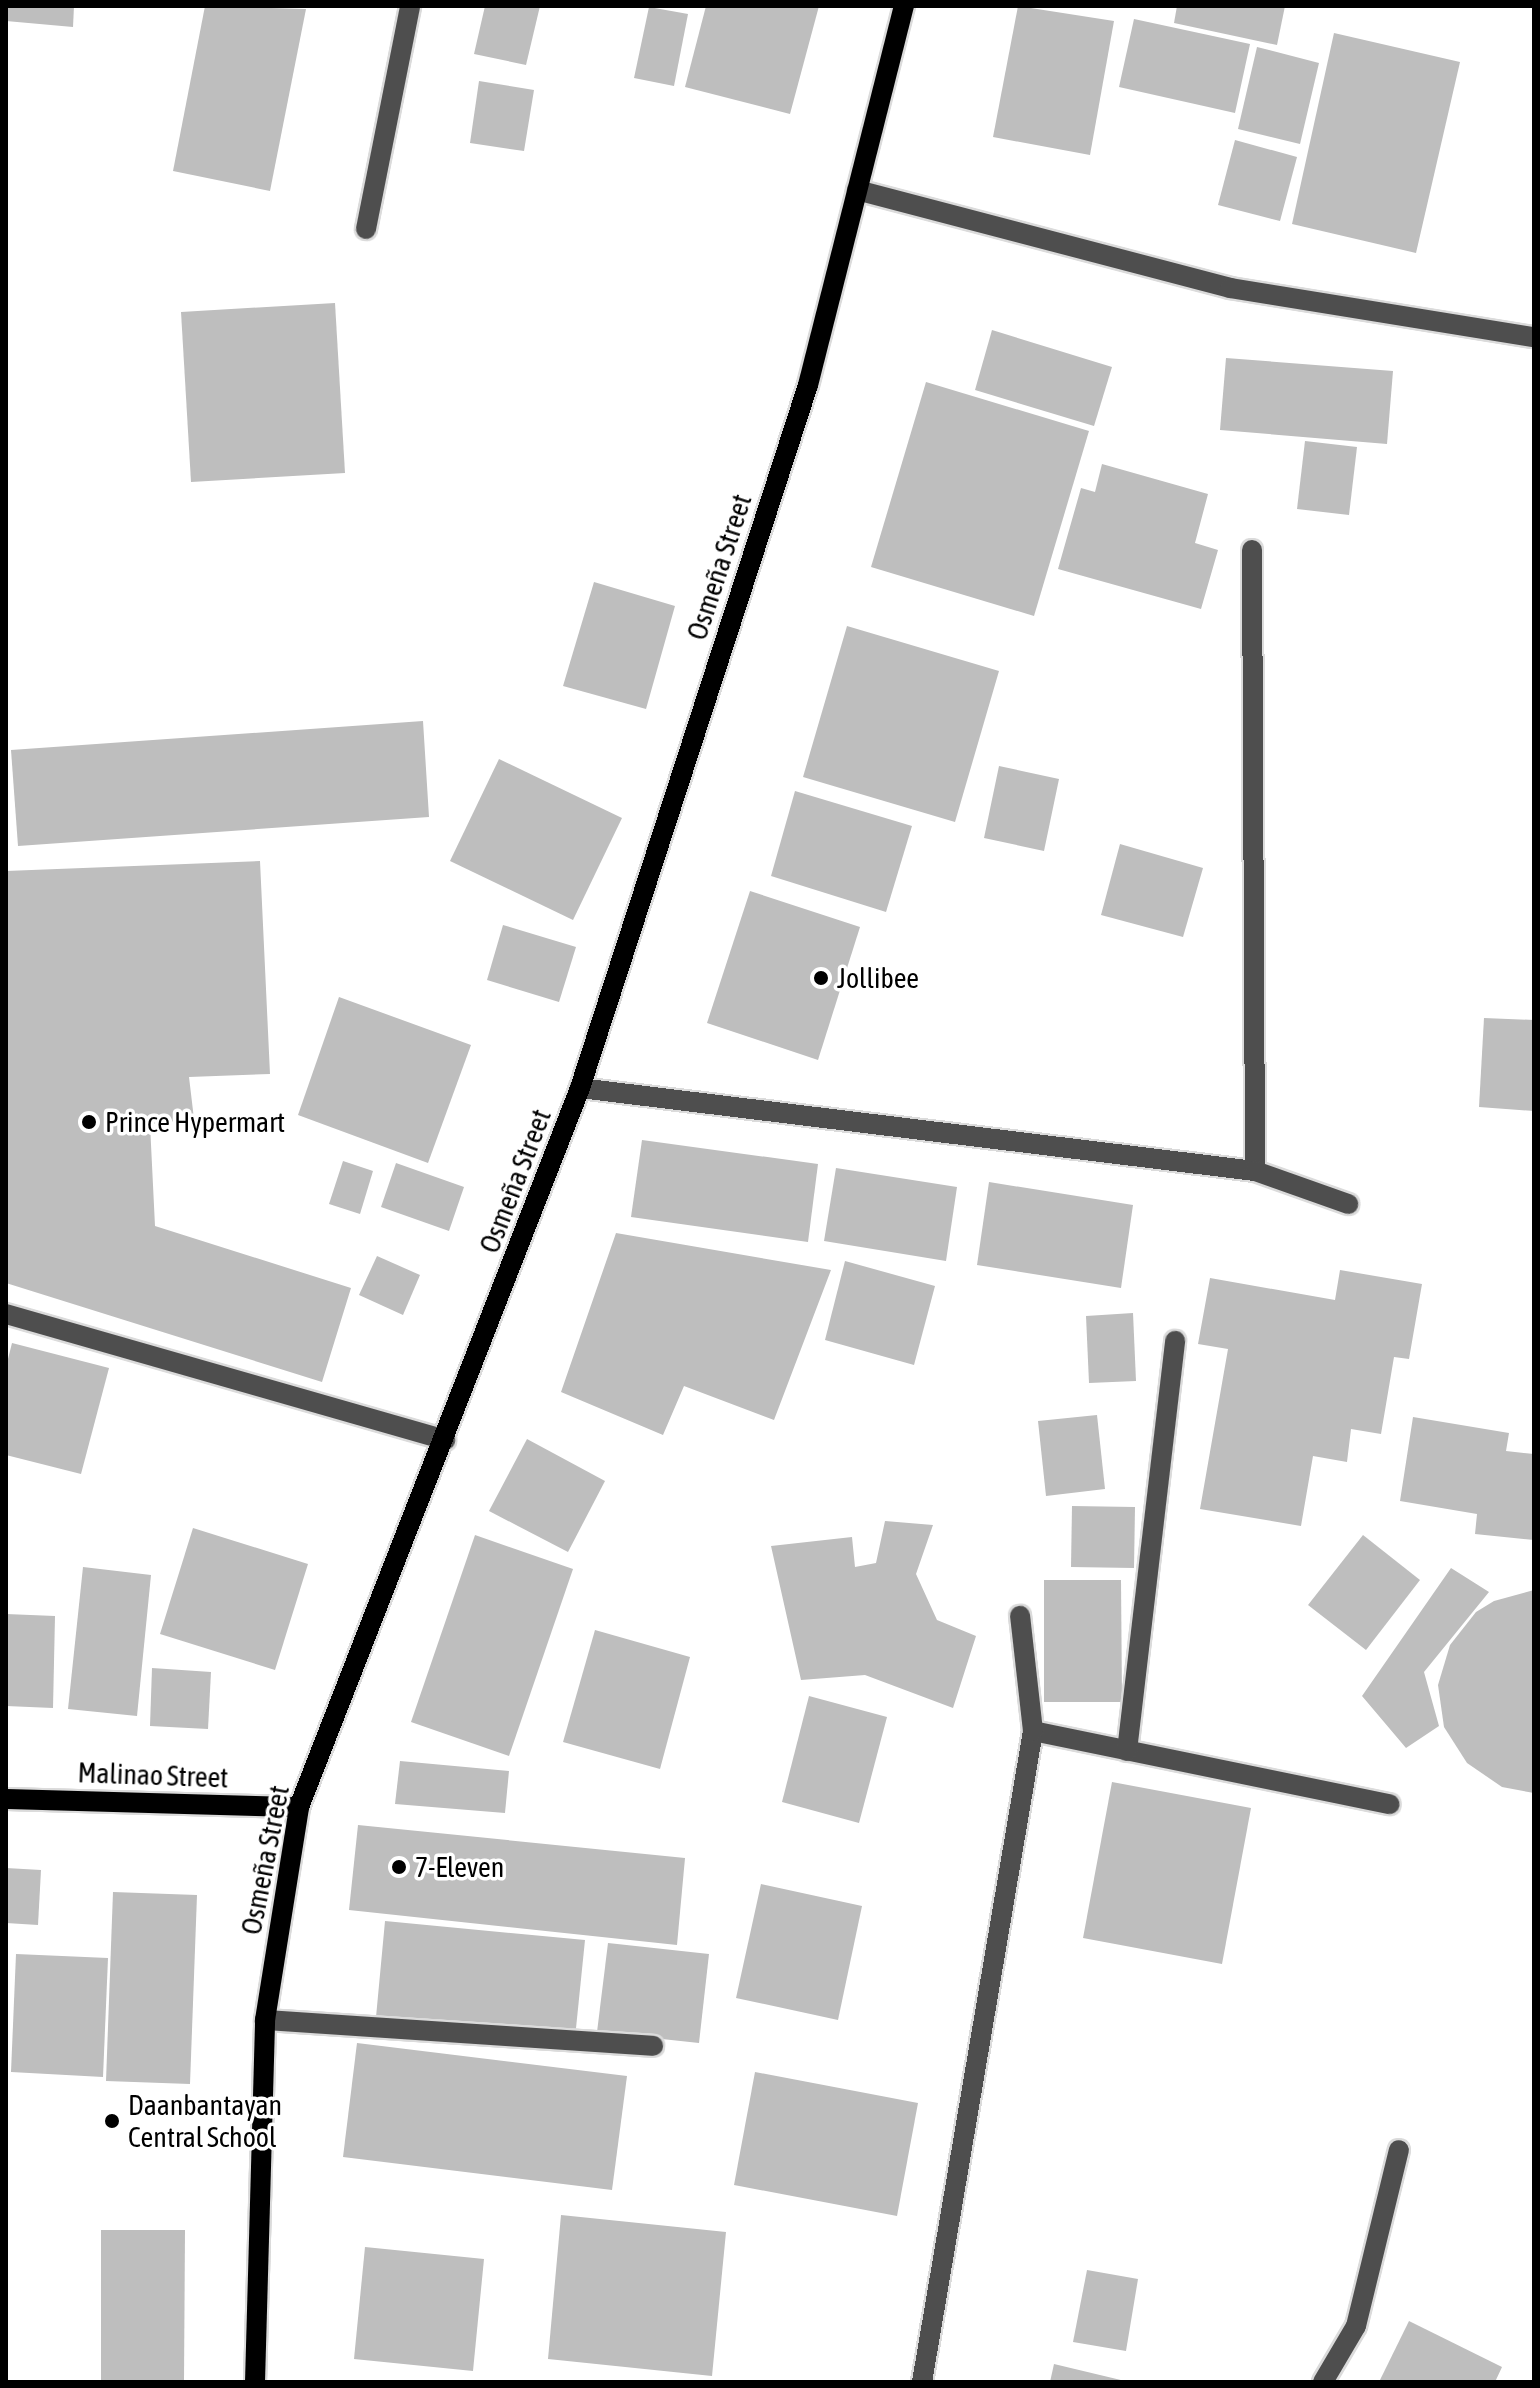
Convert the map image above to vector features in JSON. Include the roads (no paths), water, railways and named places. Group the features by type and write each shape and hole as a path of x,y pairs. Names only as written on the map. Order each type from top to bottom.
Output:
{"main road":[{"name":"Osmeña Street","path":"255,2382 265,2020 299,1807 580,1088 808,385 904,6"},
{"name":"Malinao Street","path":"6,1799 299,1807"}],"street":[{"path":"366,229 410,6"},
{"path":"857,190 1230,288 1534,337"},
{"path":"1252,550 1255,1171"},
{"path":"580,1088 1255,1171 1348,1204"},
{"path":"6,1314 445,1440"},
{"path":"1127,1751 1175,1341"},
{"path":"922,2382 1033,1731 1020,1616"},
{"path":"1033,1731 1390,1804"},
{"path":"265,2020 653,2046"},
{"path":"1323,2382 1356,2326 1399,2150"}],"place":[{"name":"Jollibee","path":"821,978"},
{"name":"Prince Hypermart","path":"89,1122"},
{"name":"7-Eleven","path":"399,1867"},
{"name":"Daanbantayan Central School","path":"112,2121"}]}
